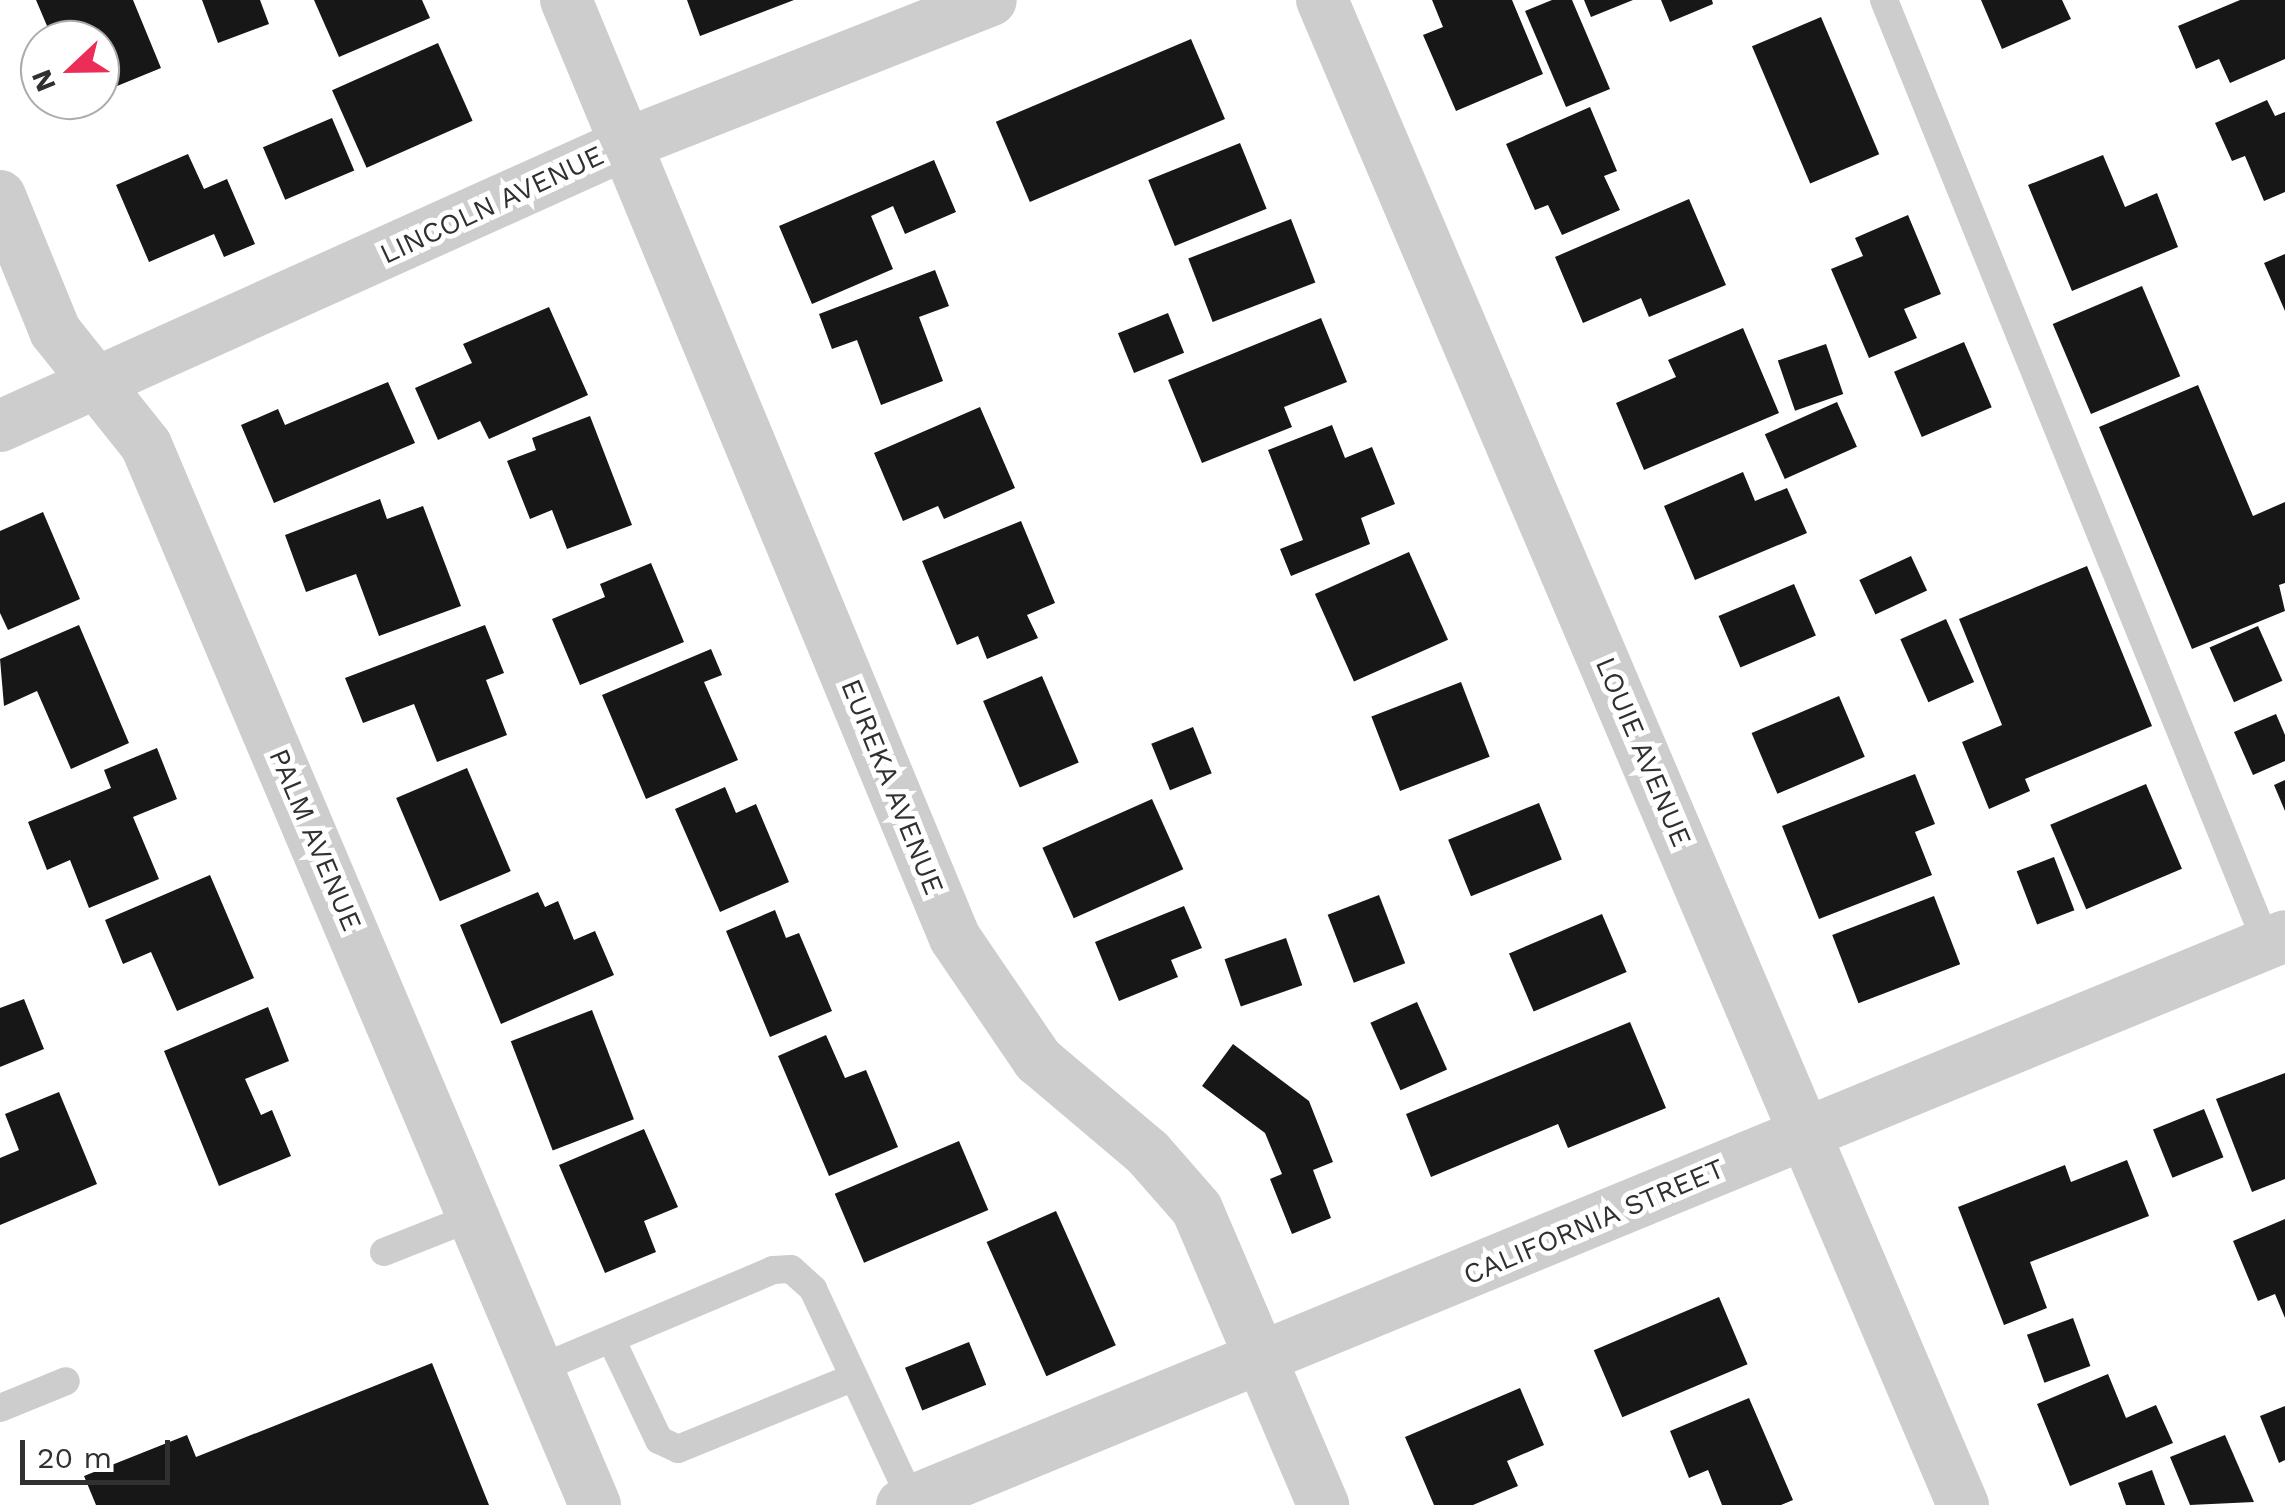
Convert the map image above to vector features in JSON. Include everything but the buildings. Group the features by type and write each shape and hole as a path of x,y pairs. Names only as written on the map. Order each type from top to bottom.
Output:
{"street":[{"name":"EUREKA AVENUE","path":"566,0 955,938 1038,1060 1148,1153 1196,1209 1322,1505"},
{"name":"LINCOLN AVENUE","path":"0,426 626,144 991,0"},
{"name":"LOUIE AVENUE","path":"1322,0 1962,1505"},
{"name":"PALM AVENUE","path":"0,196 55,331 146,445 595,1505"},
{"name":"CALIFORNIA STREET","path":"907,1503 2276,940"}],"lane":[{"path":"1884,0 2276,940"},
{"path":"384,1252 475,1216"},
{"path":"538,1369 773,1270 791,1270 813,1290 907,1503"},
{"path":"611,1339 659,1440 678,1449 854,1377"},
{"path":"0,1408 66,1381"}]}
